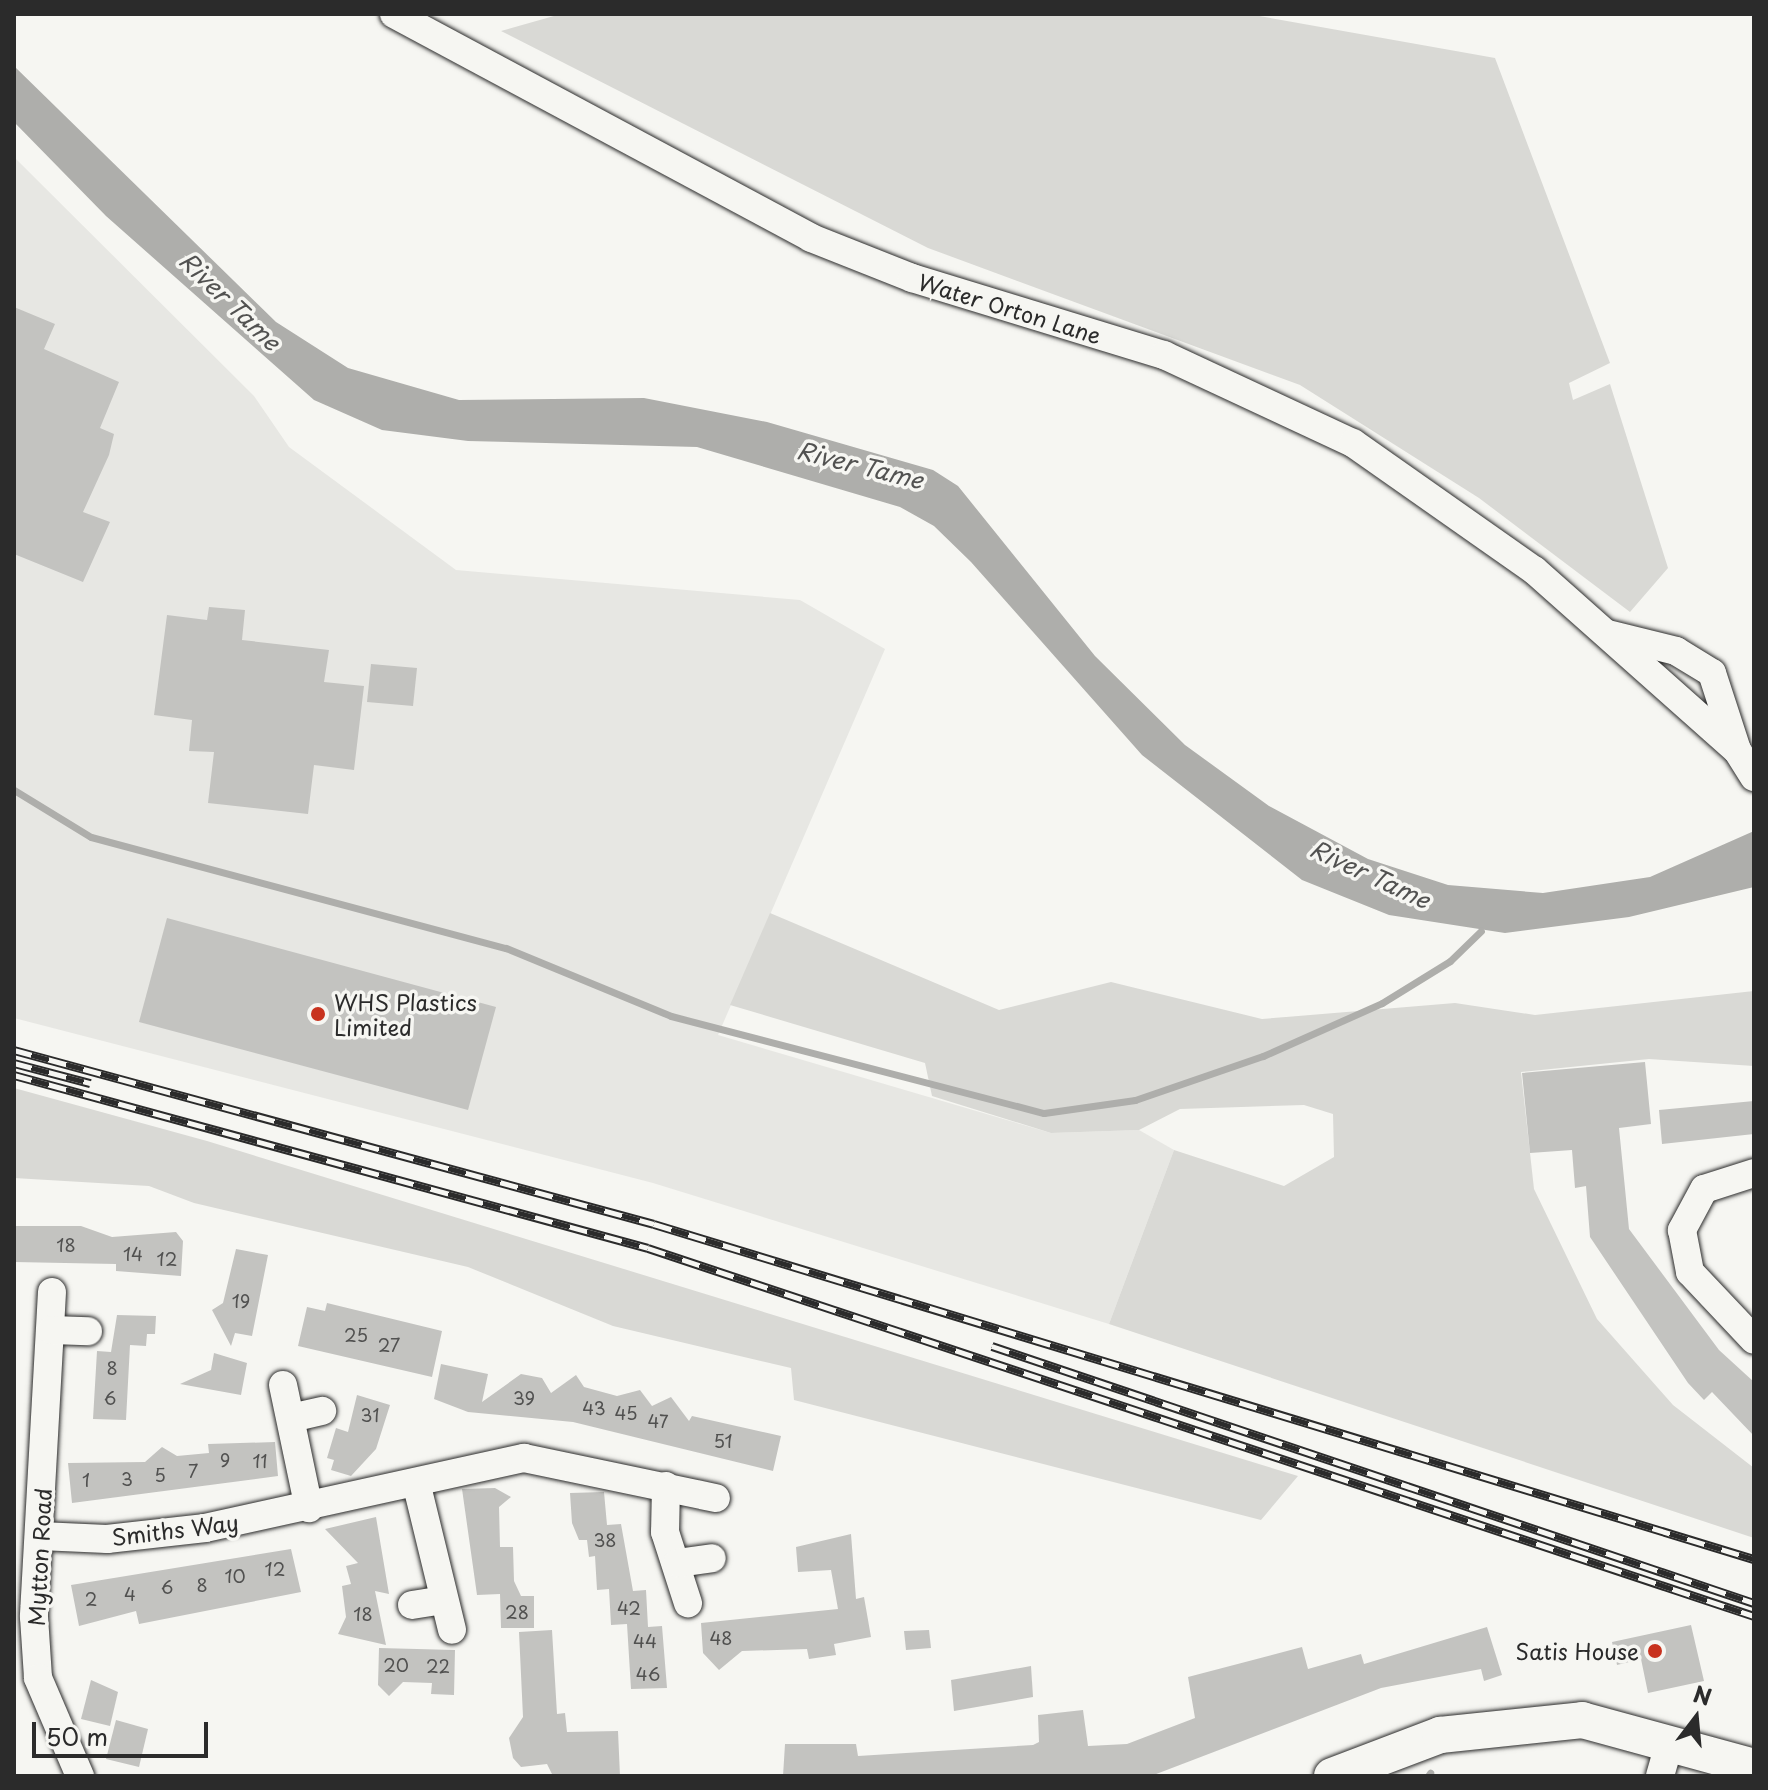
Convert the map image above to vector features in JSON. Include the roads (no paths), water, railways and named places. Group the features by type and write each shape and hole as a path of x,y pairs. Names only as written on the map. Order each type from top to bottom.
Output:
{"main road":[{"path":"1332,1776 1440,1735 1582,1720 1670,1741 1754,1767"}],"street":[{"name":"Water Orton Lane","path":"394,14 862,261 1164,355 1262,395 1458,512 1737,750"},
{"name":"Water Orton Lane","path":"1603,633 1676,651 1712,673 1737,750 1754,777"},
{"path":"1754,1173 1704,1189 1682,1230 1690,1272 1754,1340"},
{"name":"Mytton Road","path":"52,1292 40,1536 38,1678 80,1776"},
{"path":"52,1330 88,1331"},
{"path":"283,1385 309,1508"},
{"path":"291,1418 322,1411"},
{"name":"Smiths Way","path":"40,1536 191,1530 309,1508 524,1458 716,1498"},
{"path":"416,1482 452,1630"},
{"path":"666,1486 665,1532 678,1563 688,1603"},
{"path":"678,1563 712,1558"},
{"path":"412,1605 444,1600"},
{"path":"1660,1776 1670,1741"}],"water":[{"name":"River Tame","path":"14,66 276,322 348,368 459,400 644,398 767,422 933,470 958,486 1095,656 1185,745 1269,806 1368,859 1448,885 1543,893 1650,877 1754,831 1754,887 1629,917 1505,933 1389,915 1302,880 1142,755 971,562 934,526 900,507 697,447 468,441 382,430 314,400 106,216 14,122"}],"waterway":[{"path":"14,790 91,837 506,948 671,1016 1044,1113 1135,1100 1263,1056 1382,1003 1450,961 1481,931"}],"railway":[{"path":"14,1050 654,1224 1754,1559"},
{"path":"14,1063 90,1083"},
{"path":"14,1075 648,1248 1754,1616"},
{"path":"992,1346 1754,1603"}],"place":[{"name":"WHS Plastics Limited","path":"318,1014"},
{"name":"Satis House","path":"1655,1651"}]}
